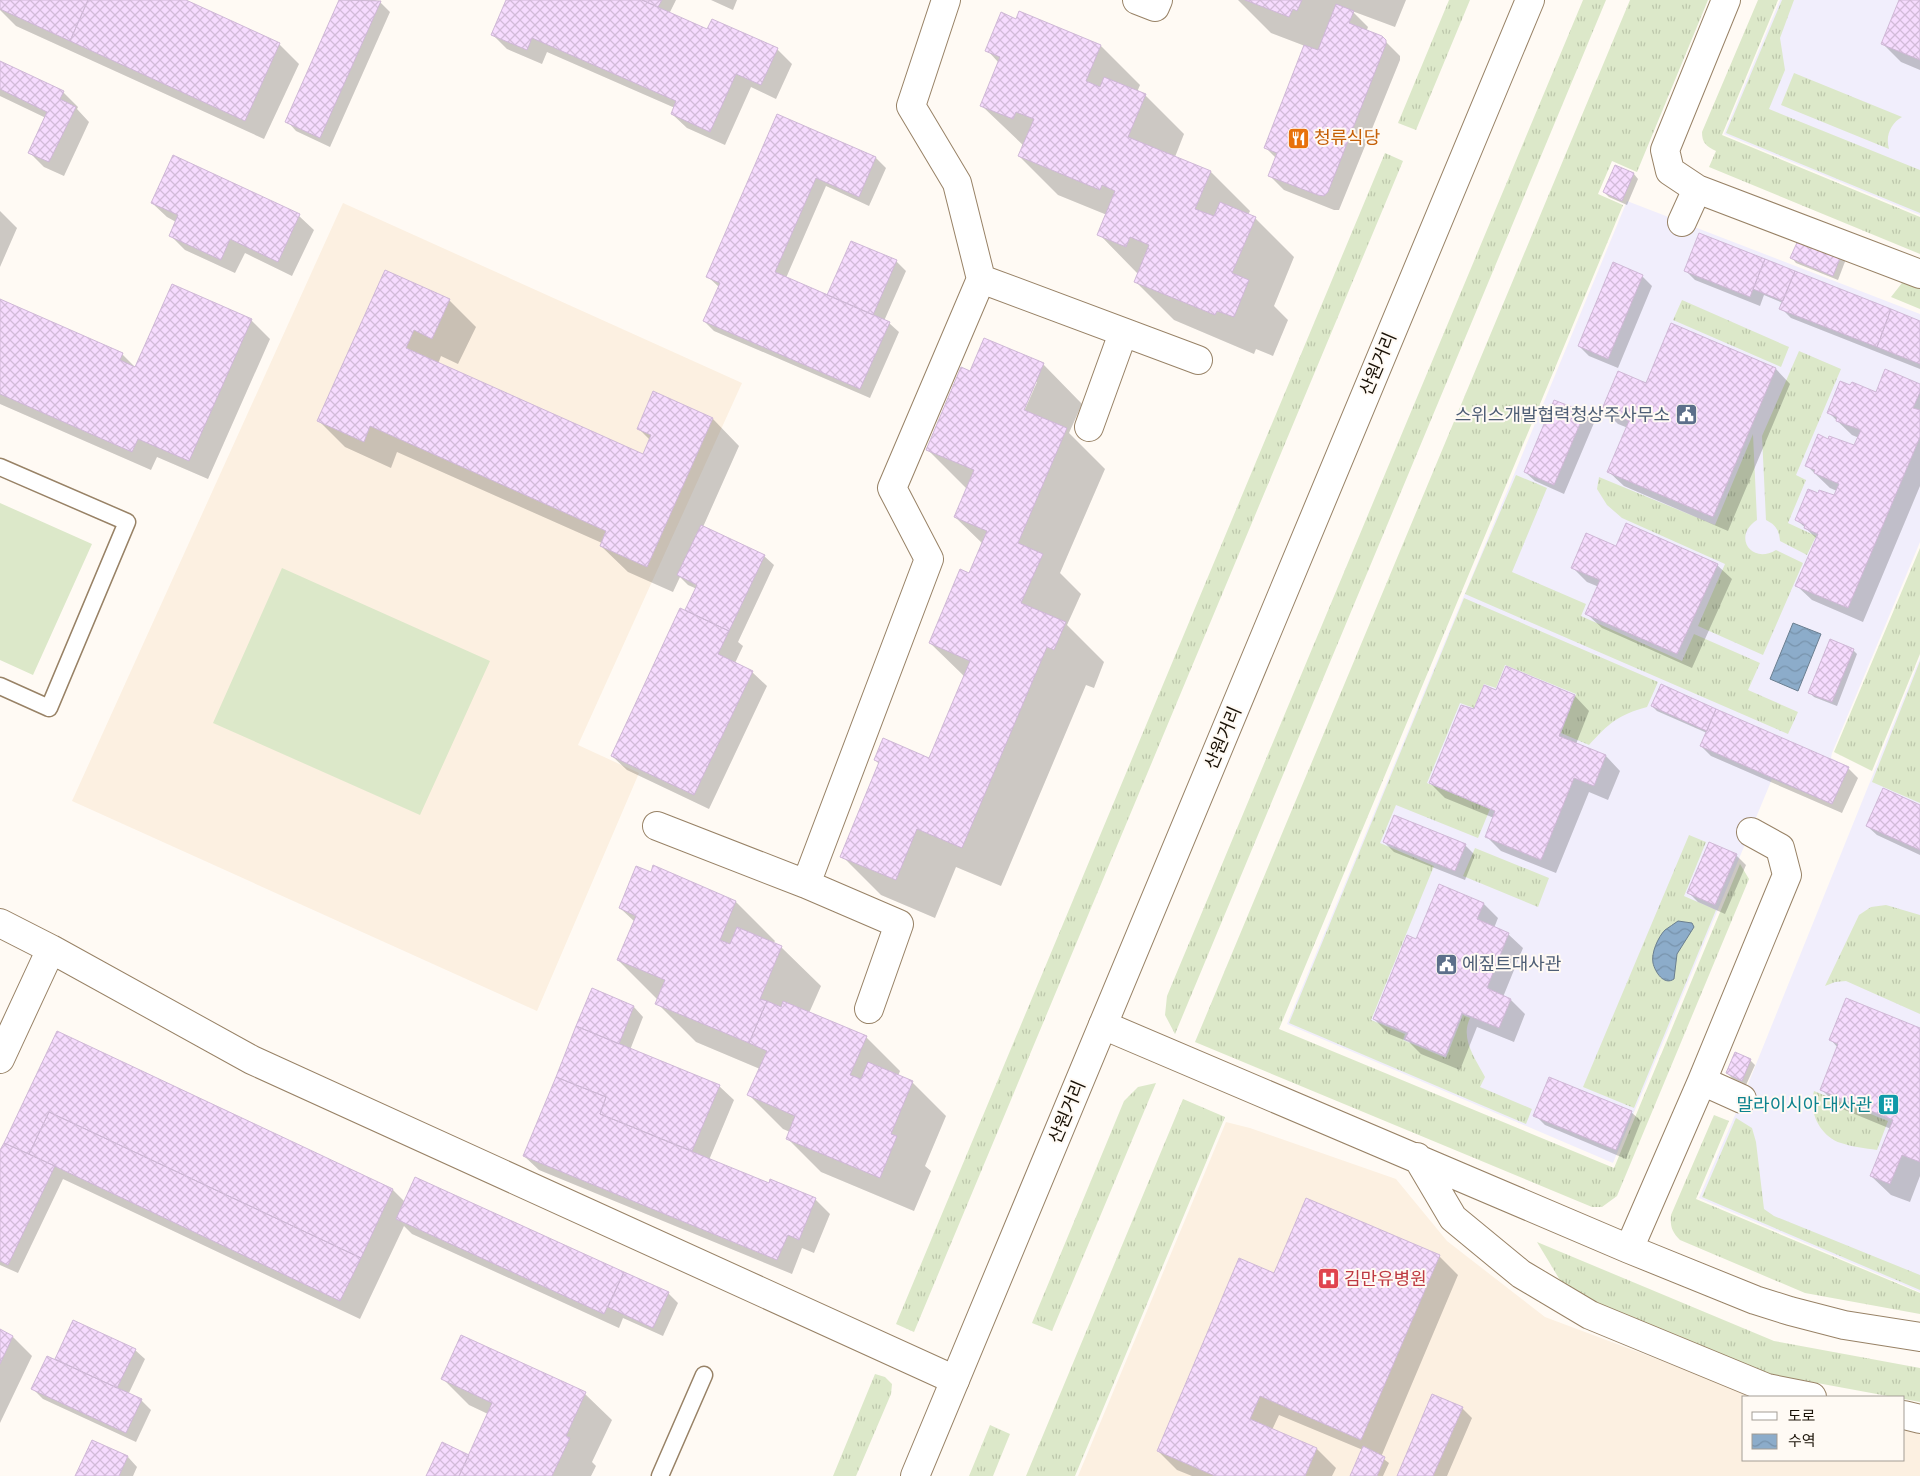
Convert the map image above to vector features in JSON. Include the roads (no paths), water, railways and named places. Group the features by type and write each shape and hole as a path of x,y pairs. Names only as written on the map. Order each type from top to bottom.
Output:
{"street":[{"path":"806,884 929,559 892,488 981,279 957,183 911,106 946,0"},
{"path":"1137,0 1155,7 1158,0"},
{"name":"산원거리","path":"915,1476 1530,0"},
{"path":"1726,0 1665,150 1670,171 1697,189 1920,274"},
{"path":"1682,222 1697,189"},
{"path":"981,279 1198,360"},
{"path":"1089,427 1123,333"},
{"path":"657,826 806,884 899,924 869,1009"},
{"path":"1629,1249 1702,1081 1787,875 1780,848 1751,832"},
{"path":"0,923 252,1060 480,1162 955,1380"},
{"path":"0,1059 50,949"},
{"path":"1103,1025 1417,1157 1629,1249 1756,1300 1844,1325 1920,1338"},
{"path":"1702,1081 1742,1098"},
{"path":"1417,1157 1453,1218 1521,1274 1590,1316 1767,1388 1807,1396"},
{"path":"1905,1415 1920,1419"}],"lane":[{"path":"0,467 127,522 49,708 0,686"},
{"path":"660,1476 704,1375"}],"water":[{"path":"1793,623 1821,634 1798,691 1770,679"},
{"path":"1678,921 1692,923 1694,927 1677,954 1674,979 1667,981 1660,977 1656,970 1653,963 1653,955 1662,933"}],"place":[{"name":"청류식당","path":"1298,138"},
{"name":"스위스개발협력청상주사무소","path":"1686,415"},
{"name":"에짚트대사관","path":"1446,964"},
{"name":"말라이시아 대사관","path":"1888,1105"},
{"name":"김만유병원","path":"1328,1279"}]}
